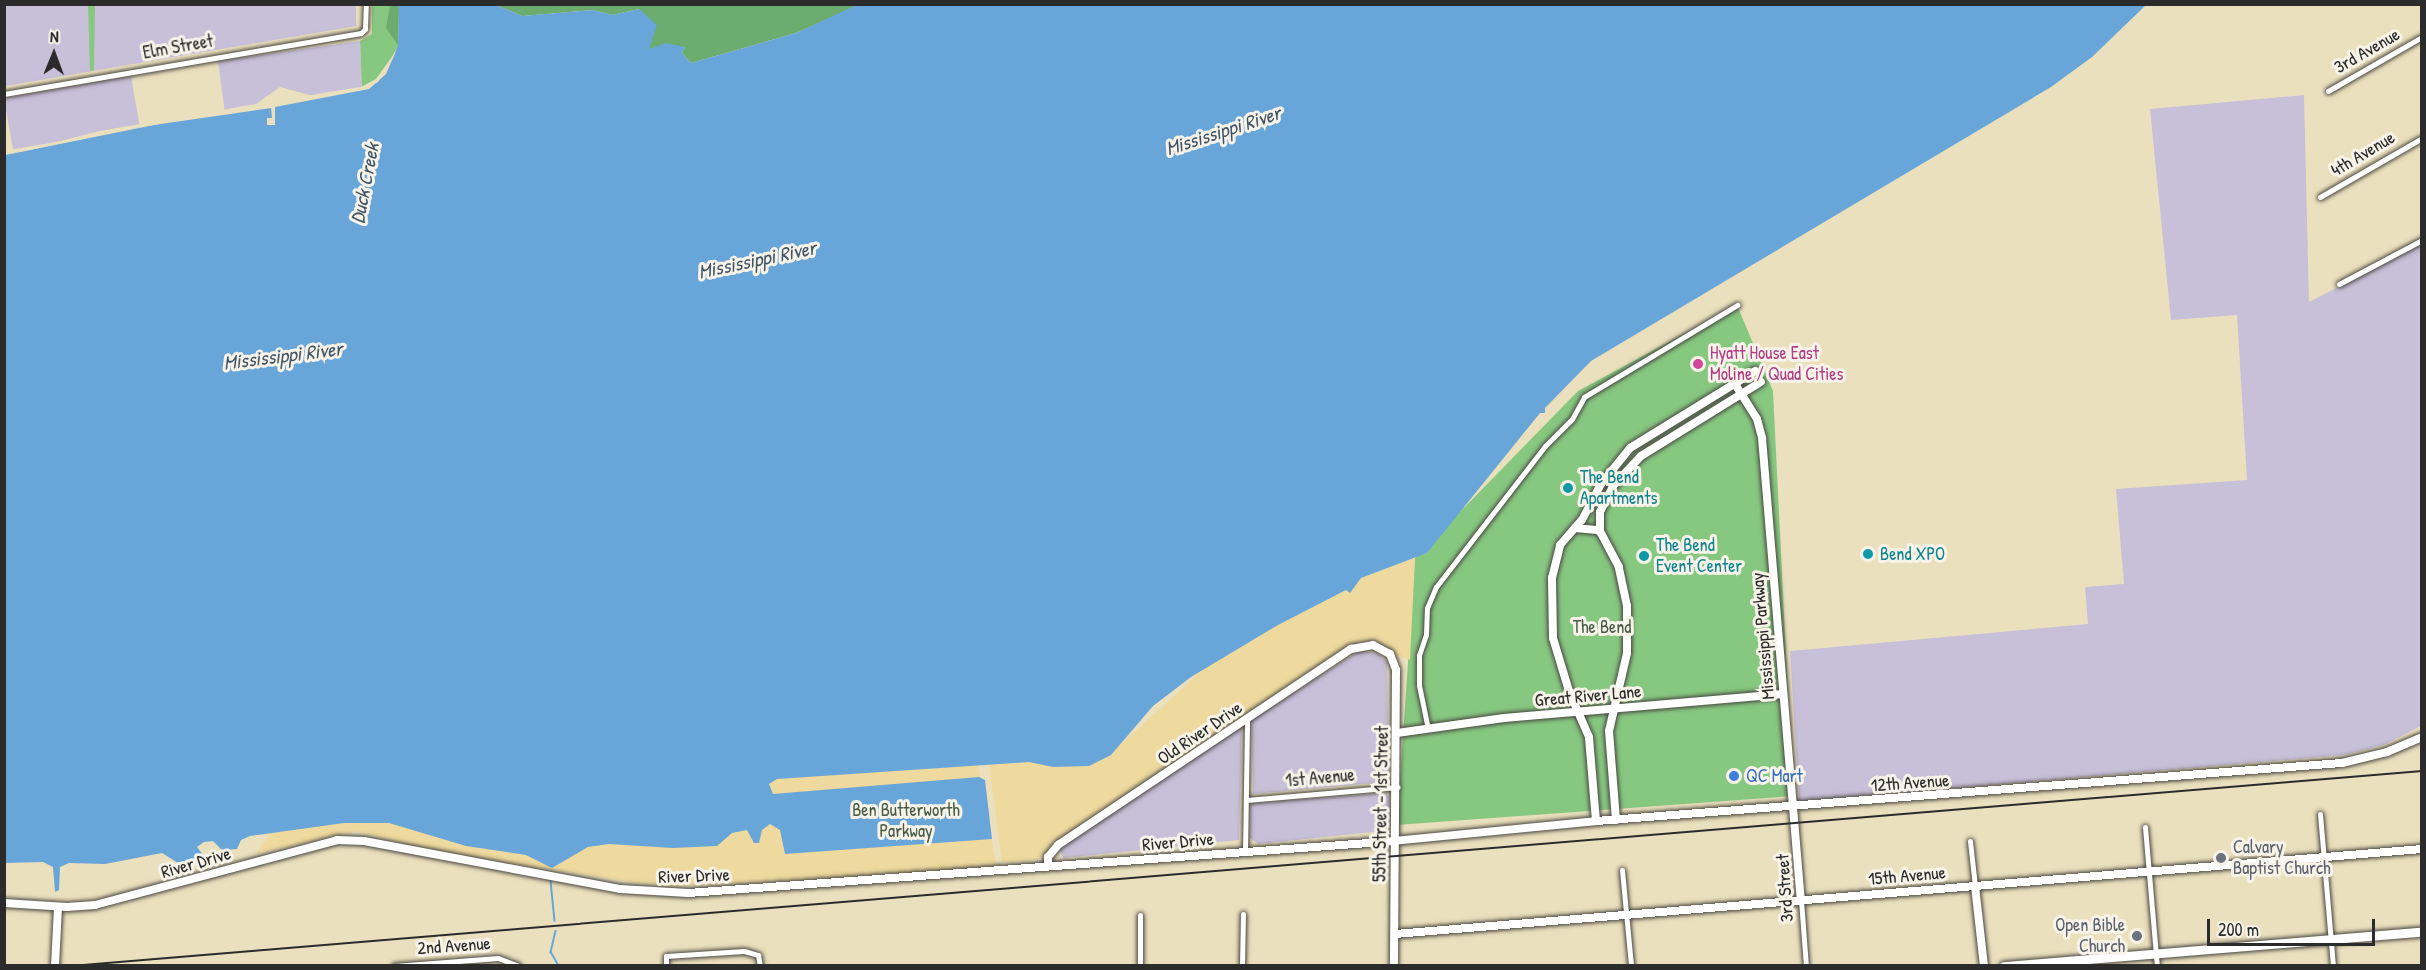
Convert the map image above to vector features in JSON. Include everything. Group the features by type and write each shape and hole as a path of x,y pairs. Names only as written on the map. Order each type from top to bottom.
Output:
{"main road":[{"path":"2004,966 2421,932"}],"street":[{"name":"Elm Street","path":"4,94 357,34 365,29 366,4"},
{"name":"3rd Avenue","path":"2328,91 2421,37"},
{"name":"4th Avenue","path":"2320,197 2421,138"},
{"path":"2339,284 2421,240"},
{"path":"1428,729 1419,686 1419,655 1426,635 1427,608 1436,587 1545,446 1572,419 1584,397 1737,305"},
{"path":"1596,821 1589,737 1569,691 1553,638 1551,596 1560,545 1588,512 1600,484 1630,448 1755,371"},
{"path":"1616,820 1609,731 1628,653 1627,606 1619,567 1600,530 1605,500 1633,463 1761,382"},
{"path":"1735,384 1741,395"},
{"name":"Mississippi Parkway","path":"1741,395 1757,419 1762,438 1794,808"},
{"path":"1575,528 1600,530"},
{"name":"Old River Drive","path":"1048,866 1048,857 1058,844 1351,649 1368,644 1382,649"},
{"name":"55th Street - 1st Street","path":"1382,649 1396,670 1394,966"},
{"name":"Great River Lane","path":"1397,733 1579,711 1783,694"},
{"path":"1245,852 1247,719"},
{"name":"12th Avenue","path":"1396,840 1596,821 1794,808 2343,763 2387,752 2421,736"},
{"name":"1st Avenue","path":"1246,800 1397,787"},
{"name":"3rd Street","path":"1794,808 1806,966"},
{"path":"2320,814 2333,966"},
{"path":"2145,826 2157,966"},
{"name":"River Drive","path":"4,903 58,907 95,905 319,843 344,840 620,889 671,894 1396,840"},
{"path":"1970,841 1984,966"},
{"name":"15th Avenue","path":"1395,934 2421,849"},
{"path":"1622,870 1631,966"},
{"path":"1975,886 1979,966"},
{"path":"55,966 58,907"},
{"path":"1242,966 1243,914"},
{"path":"1140,915 1140,966"},
{"path":"666,966 666,956 744,951 758,955 760,966"},
{"name":"2nd Avenue","path":"394,966 498,958 517,964"}],"shaded area":[{"path":"5,5 356,5 356,26 5,86"},
{"path":"360,41 362,90 265,102 225,113 218,61"},
{"path":"131,76 140,127 13,150 4,98"},
{"path":"2304,95 2309,302 2421,245 2421,726 2384,745 2345,755 1799,801 1790,651 2088,624 2085,587 2124,584 2116,489 2247,480 2237,315 2171,320 2150,109"},
{"path":"1359,651 1377,653 1387,662 1389,778 1385,782 1253,794 1252,720"},
{"path":"1242,727 1239,840 1063,858 1059,848"},
{"path":"1385,793 1389,797 1390,824 1382,831 1258,844 1250,838 1249,806 1253,803"}],"green space":[{"path":"88,5 95,5 94,70 90,71"},
{"path":"372,5 399,5 398,45 383,76 362,90 360,41 372,34"},
{"path":"390,5 399,5 398,45 386,28"},
{"path":"496,5 859,5 796,33 691,63 682,53 685,47 649,50 639,9 612,15 593,10 522,16"},
{"name":"The Bend","path":"1737,305 1773,391 1793,796 1397,825 1415,558 1578,391"}],"sand":[{"name":"Ben Butterworth Parkway","path":"1415,558 1410,660 1360,642 1309,673 1037,860 1002,862 989,765 1019,757 1121,744 1226,649 1361,578"},
{"name":"Ben Butterworth Parkway","path":"978,765 997,869 666,887 430,851 356,831 256,854 274,827 772,777"}],"water":[{"path":"859,4 2146,5 2092,57 2051,87 1591,361 1545,408 1545,413 1540,413 1427,553 1361,578 1350,593 1346,590 1278,625 1191,677 1153,706 1111,755 1089,766 1053,767 1029,762 777,779 769,784 773,794 979,777 985,780 992,839 785,854 780,830 770,824 762,830 759,843 754,843 747,830 732,833 717,846 673,848 609,844 588,847 552,868 526,855 466,846 389,823 344,823 250,836 241,840 237,849 222,850 213,841 204,842 197,847 203,855 200,859 178,863 162,853 105,864 69,863 60,867 59,890 55,892 53,867 43,862 5,863 5,155 298,96 362,90 378,82 392,60 398,45 399,5 496,5 522,16 593,10 612,15 639,9 657,25 649,49 666,43 685,47 682,53 691,63 796,33"}],"pier":[{"path":"396,51 386,74 369,89 275,107 275,125 267,125 267,118 272,118 271,108 140,127 5,155 100,131 256,104 280,87 310,95 361,87 376,79"}],"waterway":[{"path":"551,881 555,921"},
{"path":"556,931 551,952 559,966"}],"railway":[{"path":"71,966 2422,771"}],"place":[{"name":"Hyatt House East Moline / Quad Cities","path":"1698,364"},
{"name":"The Bend Apartments","path":"1568,488"},
{"name":"Bend XPO","path":"1868,554"},
{"name":"The Bend Event Center","path":"1644,556"},
{"name":"QC Mart","path":"1734,776"},
{"name":"Calvary Baptist Church","path":"2221,858"},
{"name":"Open Bible Church","path":"2137,936"}],"water label":[{"name":"Mississippi River","path":"1223,130"},
{"name":"Duck Creek","path":"364,183"},
{"name":"Mississippi River","path":"757,259"},
{"name":"Mississippi River","path":"283,355"}]}
